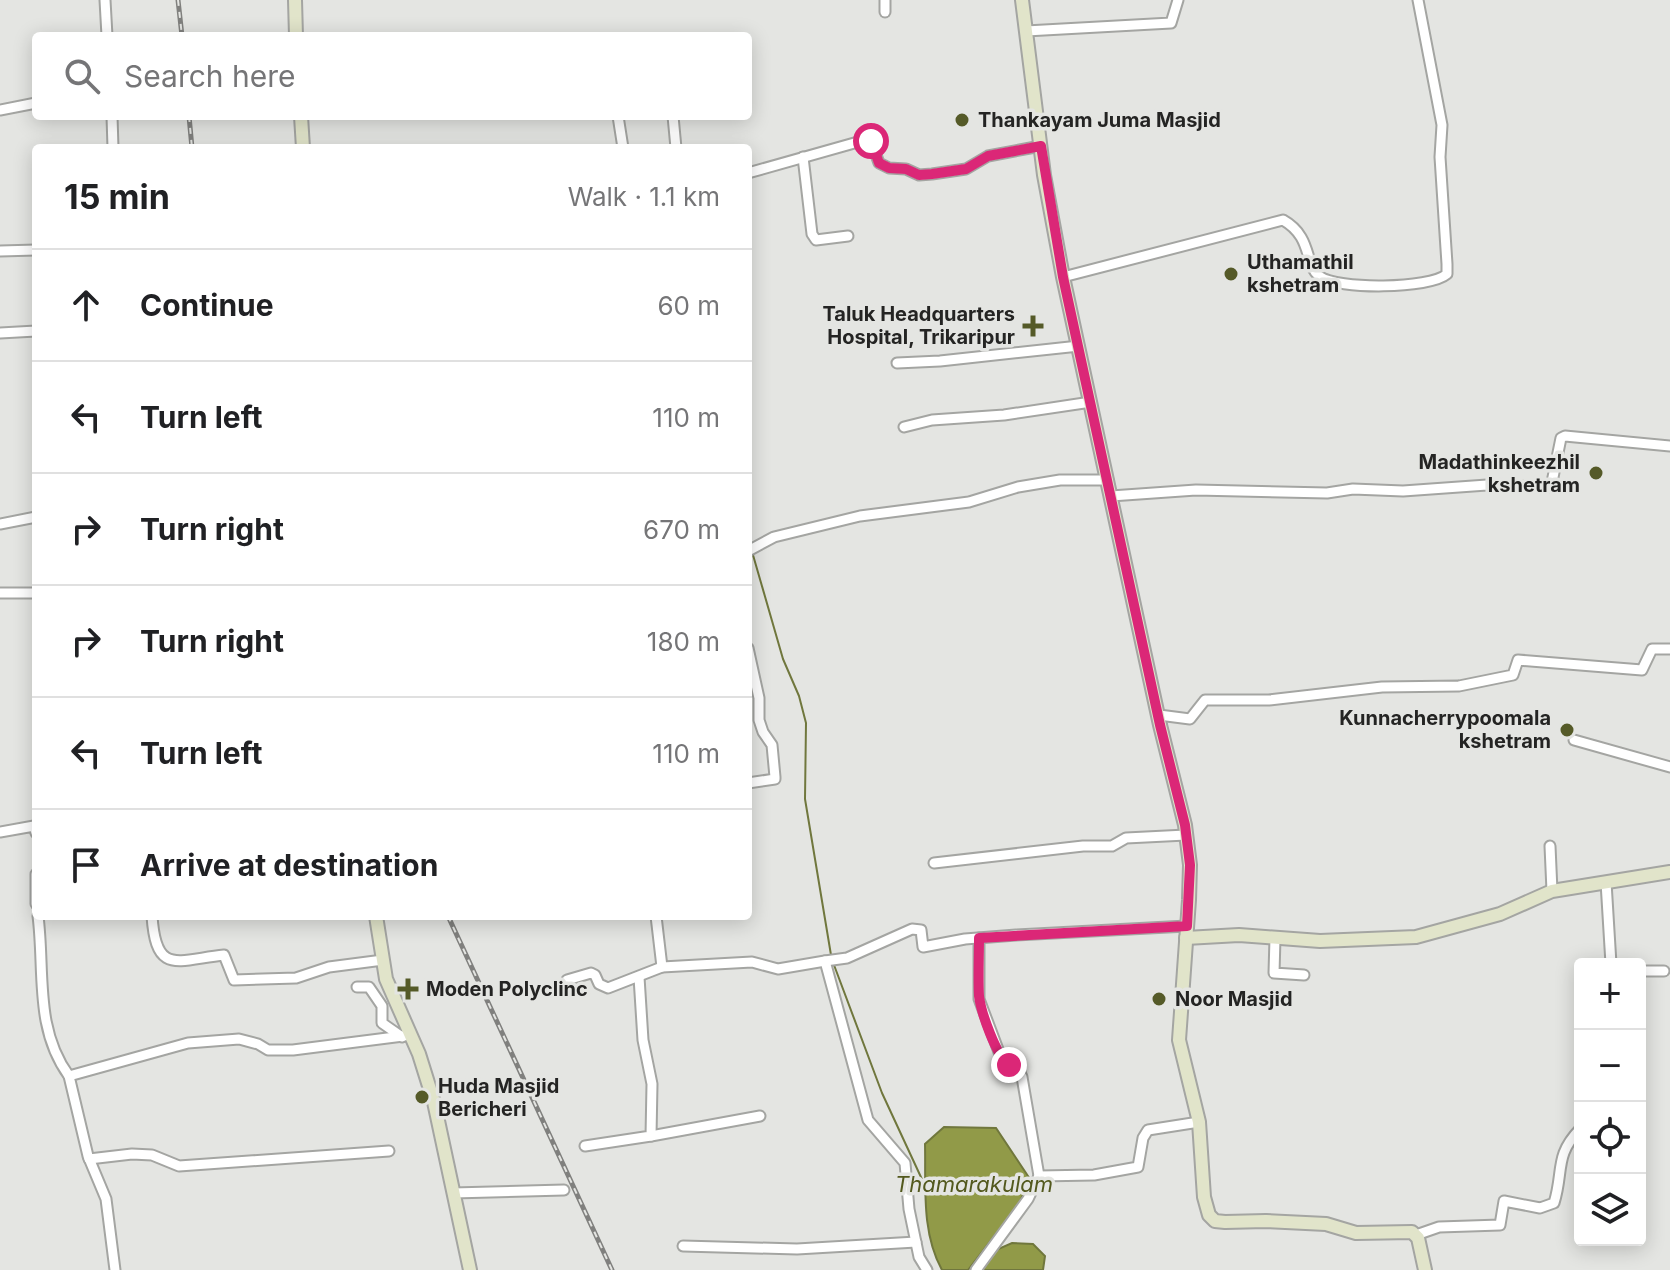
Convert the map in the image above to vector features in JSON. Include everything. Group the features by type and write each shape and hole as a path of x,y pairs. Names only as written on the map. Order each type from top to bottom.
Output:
{"main road":[{"path":"295,0 296,32"},
{"path":"1022,0 1041,146 1063,277 1186,835 1190,865 1179,1040 1199,1122 1204,1197 1209,1215 1215,1221 1326,1224 1356,1233 1401,1232 1416,1235 1425,1270"},
{"path":"301,120 303,144"},
{"path":"1187,932 1320,941 1416,937 1500,914 1552,891 1670,872"},
{"path":"377,920 386,979 406,1036 417,1049 434,1102 470,1270"}],"street":[{"path":"105,0 107,32"},
{"path":"885,0 885,12"},
{"path":"1026,31 1171,23 1178,0"},
{"path":"1063,277 1283,220 1299,232 1316,273 1323,279 1371,285 1418,284 1443,278 1447,274 1447,264 1440,157 1442,125 1418,0"},
{"path":"0,110 32,104"},
{"path":"112,120 113,144"},
{"path":"619,120 622,144"},
{"path":"673,120 676,144"},
{"path":"752,172 865,140 871,141 879,163 919,175 966,169 988,156 1041,146"},
{"path":"803,157 812,234 816,240 848,236"},
{"path":"0,251 32,250"},
{"path":"0,333 32,331"},
{"path":"897,363 1079,346"},
{"path":"904,427 932,420 1004,415 1091,402"},
{"path":"1111,496 1196,490 1327,493 1353,489 1403,491 1487,485 1551,487 1560,442 1565,436 1670,446"},
{"path":"752,549 774,537 860,516 969,502 1018,487 1060,480 1108,480"},
{"path":"0,524 32,518"},
{"path":"0,593 32,593"},
{"path":"1159,715 1190,719 1205,700 1269,700 1382,687 1459,686 1513,675 1518,660 1642,670 1652,649 1670,649"},
{"path":"752,666 759,698 759,720 772,745 775,777 769,782 752,783"},
{"path":"1574,740 1670,767"},
{"path":"0,832 32,826"},
{"path":"934,863 1083,846 1112,846 1126,838 1186,835"},
{"path":"1550,846 1552,891"},
{"path":"1606,882 1611,958"},
{"path":"38,920 43,1008 57,1059 69,1076 89,1159 106,1199 115,1270"},
{"path":"153,920 159,953 166,959 177,961 224,955 234,980 296,978 329,967 383,960"},
{"path":"656,920 662,967"},
{"path":"567,980 591,973 599,984 608,988 662,967 752,962 778,969 847,958 912,929 921,930 923,947 979,938 1187,932"},
{"path":"978,1268 1028,1199 1039,1176 1022,1077 1017,1067 1002,1060 979,999 979,938"},
{"path":"1275,938 1274,973 1304,975"},
{"path":"830,960 868,1120 905,1163 909,1209 919,1257 927,1270"},
{"path":"1646,971 1664,971"},
{"path":"639,977 643,1040 652,1084 651,1136"},
{"path":"357,987 369,987 382,1006 382,1023 406,1036"},
{"path":"69,1076 188,1043 239,1039 268,1050 293,1050 406,1036"},
{"path":"585,1146 760,1116"},
{"path":"1039,1176 1094,1175 1138,1167 1143,1138 1148,1130 1199,1122"},
{"path":"1416,1235 1439,1227 1500,1225 1504,1201 1540,1208 1554,1203 1560,1186 1559,1165 1567,1142 1574,1135"},
{"path":"89,1159 152,1155 179,1166 389,1151"},
{"path":"453,1193 564,1190"},
{"path":"683,1246 797,1249 916,1242"}],"water":[{"name":"Thamarakulam","path":"944,1127 996,1128 1030,1179 1019,1204 968,1270 942,1270 928,1225 925,1144"},
{"path":"1012,1243 1033,1244 1045,1256 1043,1270 985,1270 983,1267 996,1250"}],"waterway":[{"path":"753,555 783,659 799,696 806,723 805,799 831,955"},
{"path":"834,965 882,1093 926,1188"}],"railway":[{"path":"178,0 182,32"},
{"path":"189,120 192,144"},
{"path":"450,920 612,1270"}],"place":[{"name":"Thankayam Juma Masjid","path":"962,120"},
{"name":"Uthamathil kshetram","path":"1231,274"},
{"name":"Taluk Headquarters Hospital, Trikaripur","path":"1033,326"},
{"name":"Madathinkeezhil kshetram","path":"1596,473"},
{"name":"Kunnacherrypoomala kshetram","path":"1567,730"},
{"name":"Moden Polyclinc","path":"408,989"},
{"name":"Noor Masjid","path":"1159,999"},
{"name":"Huda Masjid Bericheri","path":"422,1097"}],"route":[{"path":"871,141 879,163 919,175 966,169 988,156 1041,146 1063,277 1160,725 1185,825 1190,865 1187,926 979,938 979,999 995,1047 1002,1060 1009,1065"}]}
